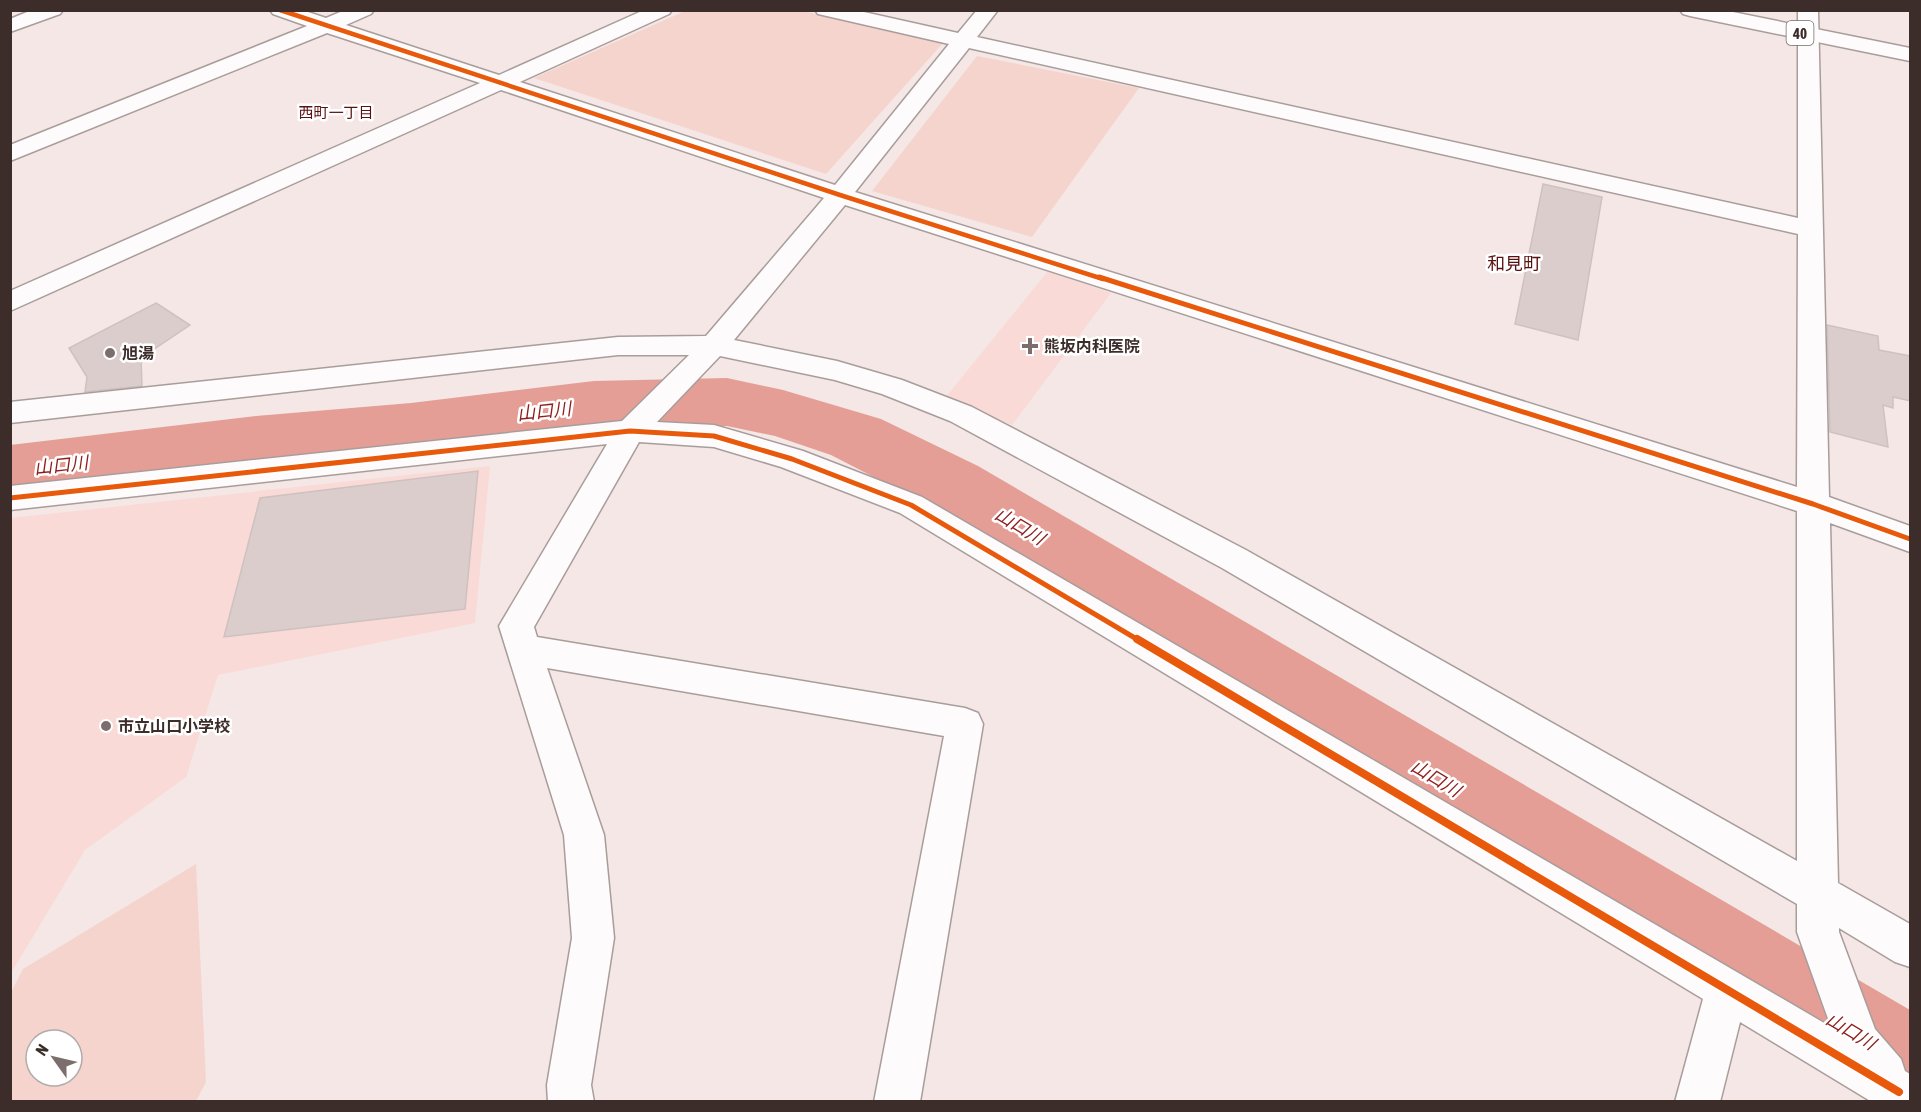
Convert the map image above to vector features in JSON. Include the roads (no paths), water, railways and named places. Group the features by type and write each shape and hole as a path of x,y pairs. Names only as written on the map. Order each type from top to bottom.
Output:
{"street":[{"path":"10,26 53,10"},
{"path":"280,10 840,195 1814,504 1911,539"},
{"path":"10,154 364,10"},
{"path":"10,324 512,85 662,10"},
{"path":"825,10 1810,229"},
{"path":"571,1101 569,1085 593,938 584,835 516,626 630,431 707,352 840,195 988,10"},
{"name":"40","path":"1690,10 1808,23 1911,55"},
{"path":"1808,23 1818,913 1858,1043 1904,1097"},
{"path":"10,302 512,85"},
{"path":"10,413 618,346 707,352 837,371 892,387 961,414 1234,559 1818,913 1911,947"},
{"path":"10,498 630,431 714,436 792,459 911,505 1904,1097"},
{"path":"523,649 965,724 897,1101"},
{"path":"1697,1101 1727,990"}],"waterway":[{"name":"山口川","path":"10,471 256,441 411,428 594,405 727,402 783,414 856,437 952,485 1910,1067"}],"place":[{"name":"熊坂内科医院","path":"1030,346"},
{"name":"旭湯","path":"110,353"},
{"name":"市立山口小学校","path":"106,726"}],"district":[{"name":"西町一丁目","path":"336,112"},
{"name":"和見町","path":"1514,263"}]}
